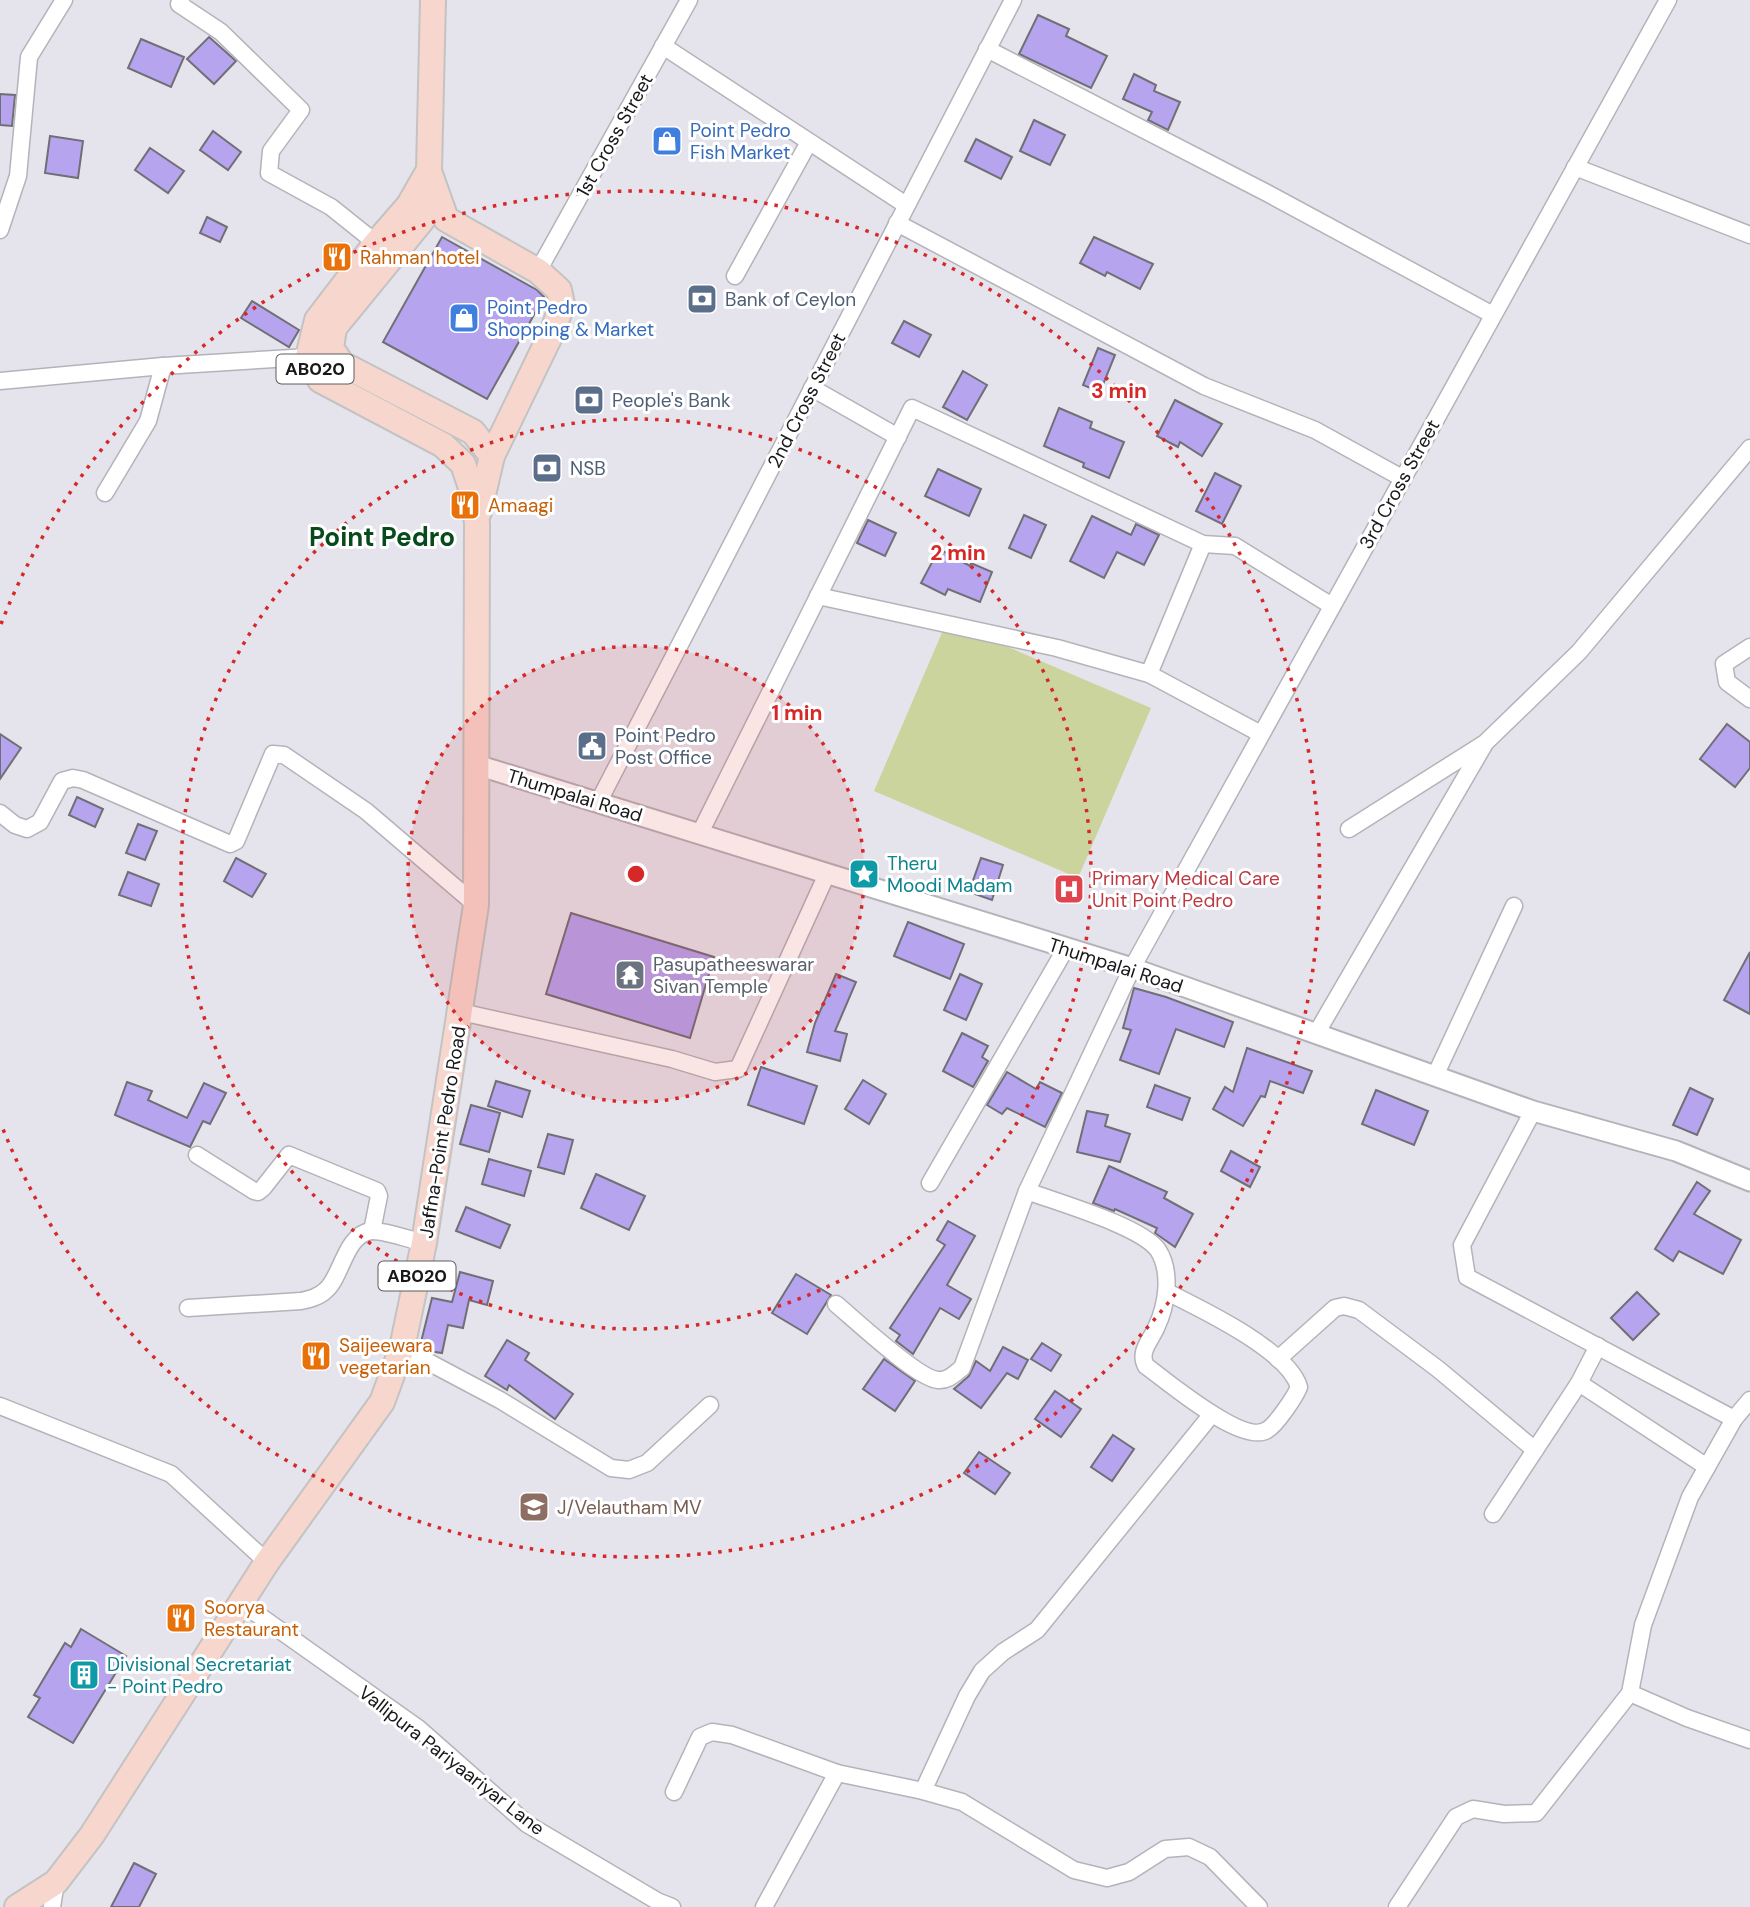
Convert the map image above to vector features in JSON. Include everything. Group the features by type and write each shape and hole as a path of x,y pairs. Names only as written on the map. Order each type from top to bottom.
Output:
{"main road":[{"name":"Jaffna-Point Pedro Road","path":"433,0 429,170 423,219 334,328 331,348 342,363 473,432 492,456"},
{"name":"Jaffna-Point Pedro Road","path":"17,1907 56,1882 92,1835 240,1602 382,1402 402,1348 424,1243 476,905 477,523 472,491 463,464 443,445 320,380 309,357 317,320 409,205 429,170"},
{"name":"Jaffna-Point Pedro Road","path":"429,170 446,219 538,271 559,290 562,304 554,328 492,456 477,523"}],"street":[{"path":"0,230 18,176 29,57 64,0"},
{"path":"181,0 179,4 220,32 301,110 271,151 269,173 331,207 376,243"},
{"name":"1st Cross Street","path":"538,271 689,0"},
{"name":"2nd Cross Street","path":"598,801 1013,0"},
{"name":"3rd Cross Street","path":"836,1304 894,1354 935,1381 948,1379 962,1368 1027,1191 1132,968 1668,0"},
{"path":"663,46 906,205"},
{"path":"987,49 1266,193 1493,315"},
{"path":"734,276 808,142"},
{"path":"1575,167 1750,235"},
{"path":"897,223 1204,387 1315,430 1402,478"},
{"path":"0,381 163,366 309,357"},
{"path":"105,493 148,421 163,366"},
{"path":"812,388 898,437"},
{"path":"700,833 912,408 1203,544 1235,546 1332,606"},
{"path":"1349,829 1485,743 1579,652 1750,448"},
{"path":"1149,674 1203,544"},
{"path":"818,596 1057,648 1149,674 1261,734"},
{"path":"1750,647 1724,664 1727,682 1750,699"},
{"path":"1316,1034 1485,743"},
{"path":"0,813 15,825 27,829 40,822 62,781 73,778 230,844 236,841 273,754 284,755 366,811 476,905"},
{"name":"Thumpalai Road","path":"477,765 1132,968 1533,1111 1676,1151 1750,1181"},
{"path":"461,1012 671,1059 715,1072 738,1069 827,874"},
{"path":"1435,1076 1514,906"},
{"path":"930,1183 1066,948"},
{"path":"1533,1111 1462,1245 1468,1277 1734,1419"},
{"path":"197,1155 258,1192 289,1155 377,1191 379,1196 373,1231"},
{"path":"1027,1191 1127,1227 1157,1249 1163,1265 1167,1292 1157,1326 1144,1350 1143,1360 1146,1366 1212,1414 1249,1432 1268,1430 1299,1387 1296,1377 1278,1359 1227,1322 1167,1292"},
{"path":"188,1308 301,1301 315,1297 327,1290 354,1242 363,1234 373,1231 424,1243"},
{"path":"1278,1359 1335,1308 1344,1306 1359,1310 1438,1369 1535,1450"},
{"path":"1493,1514 1579,1383 1598,1346"},
{"path":"402,1348 500,1400 611,1468 629,1470 647,1463 710,1405"},
{"path":"1579,1383 1707,1467"},
{"path":"1397,1907 1456,1817 1473,1809 1504,1814 1536,1813 1630,1693 1643,1625 1690,1497 1734,1419 1750,1400"},
{"path":"0,1406 171,1474 267,1562"},
{"path":"923,1791 967,1696 982,1671 1003,1652 1037,1630 1212,1414"},
{"name":"Vallipura Pariyaariyar Lane","path":"240,1602 418,1728 527,1824 661,1905"},
{"path":"1630,1693 1687,1718 1750,1740"},
{"path":"674,1792 700,1737 712,1732 732,1735 837,1773 962,1802 1074,1870 1107,1878 1129,1872 1166,1849 1189,1847 1210,1857 1259,1907"},
{"path":"764,1907 837,1773"},
{"path":"52,1907 56,1882"}],"green space":[{"path":"947,621 1151,708 1078,878 874,791"}],"building":[{"path":"1038,15 1069,29 1066,36 1107,56 1091,88 1019,54"},
{"path":"209,37 236,61 214,84 187,59"},
{"path":"141,39 184,57 171,87 128,68"},
{"path":"1134,74 1156,85 1154,91 1180,102 1168,130 1148,120 1152,112 1123,99"},
{"path":"0,94 15,95 12,126 0,125"},
{"path":"1034,120 1065,135 1050,165 1020,151"},
{"path":"213,131 241,152 228,170 200,150"},
{"path":"50,136 83,141 78,178 45,173"},
{"path":"976,139 1012,157 1001,179 965,161"},
{"path":"150,148 184,171 168,193 135,170"},
{"path":"207,217 227,227 220,242 200,233"},
{"name":"Point Pedro Shopping & Market","path":"442,237 537,290 544,297 487,399 383,342"},
{"path":"1094,237 1153,264 1140,289 1107,272 1105,276 1080,263"},
{"path":"252,301 299,330 289,347 241,318"},
{"path":"904,321 931,335 919,357 892,343"},
{"path":"1098,348 1115,355 1100,392 1083,385"},
{"path":"963,371 987,385 967,420 943,407"},
{"path":"1175,400 1222,424 1202,456 1180,442 1178,447 1157,436"},
{"path":"1059,408 1092,422 1090,428 1124,442 1109,478 1083,467 1084,463 1044,446"},
{"path":"938,469 981,489 969,516 925,496"},
{"path":"1215,473 1241,486 1222,524 1196,511"},
{"path":"1024,515 1046,525 1031,558 1009,548"},
{"path":"1092,516 1131,535 1136,524 1159,535 1144,565 1117,552 1104,578 1070,561"},
{"path":"868,520 896,533 885,556 857,543"},
{"path":"939,549 970,566 971,563 992,572 980,602 948,589 945,595 921,583"},
{"path":"1727,724 1750,742 1750,768 1735,787 1700,759"},
{"path":"0,734 21,748 0,779"},
{"path":"77,797 103,809 95,827 69,815"},
{"path":"138,824 157,831 145,860 126,853"},
{"path":"236,858 266,874 252,897 224,881"},
{"path":"981,858 1003,865 992,900 969,892"},
{"path":"128,872 159,884 151,906 119,895"},
{"name":"Pasupatheeswarar Sivan Temple","path":"571,913 714,957 690,1038 546,994"},
{"path":"908,922 964,944 950,979 894,956"},
{"path":"1750,952 1750,1014 1724,1000"},
{"path":"836,974 856,982 835,1031 847,1034 840,1061 807,1052 815,1023"},
{"path":"960,974 982,984 966,1020 944,1010"},
{"path":"1134,988 1233,1022 1224,1047 1176,1029 1159,1074 1120,1060 1131,1030 1123,1028"},
{"path":"962,1033 988,1046 982,1057 988,1061 973,1087 943,1071"},
{"path":"1247,1048 1312,1071 1303,1093 1270,1081 1265,1097 1261,1096 1243,1126 1213,1109 1225,1087 1233,1092"},
{"path":"761,1067 817,1086 804,1124 748,1105"},
{"path":"1007,1072 1036,1089 1040,1082 1062,1093 1045,1127 1007,1108 1002,1114 987,1105"},
{"path":"863,1080 886,1094 869,1124 845,1109"},
{"path":"496,1081 530,1091 522,1117 488,1106"},
{"path":"127,1082 152,1091 148,1100 187,1118 204,1083 226,1093 210,1124 203,1121 190,1147 115,1115"},
{"path":"1155,1085 1190,1098 1182,1120 1147,1107"},
{"path":"1690,1088 1713,1099 1697,1135 1673,1125"},
{"path":"1376,1090 1428,1111 1414,1145 1362,1124"},
{"path":"471,1105 500,1113 489,1152 460,1144"},
{"path":"1087,1111 1108,1115 1105,1126 1130,1134 1120,1162 1077,1152"},
{"path":"548,1134 573,1140 564,1174 538,1167"},
{"path":"1231,1151 1260,1167 1250,1187 1221,1171"},
{"path":"489,1159 531,1171 524,1196 482,1184"},
{"path":"1109,1166 1167,1192 1164,1198 1193,1214 1175,1247 1155,1233 1157,1228 1115,1209 1114,1211 1093,1203"},
{"path":"596,1174 645,1196 629,1230 581,1208"},
{"path":"1697,1182 1710,1191 1694,1214 1741,1240 1723,1274 1679,1251 1673,1261 1655,1249"},
{"path":"466,1207 510,1225 500,1248 456,1231"},
{"path":"948,1221 975,1236 947,1285 971,1299 959,1319 940,1308 913,1354 896,1341 900,1335 890,1328 945,1245 937,1240"},
{"path":"460,1272 493,1281 487,1305 469,1300 463,1328 448,1325 442,1353 429,1351 420,1346 432,1298 452,1302"},
{"path":"796,1274 831,1295 807,1334 772,1313"},
{"path":"1637,1292 1659,1314 1633,1340 1611,1318"},
{"path":"507,1340 529,1353 525,1360 573,1394 555,1419 509,1385 507,1390 485,1376"},
{"path":"1042,1343 1061,1355 1051,1371 1031,1359"},
{"path":"1003,1347 1028,1360 1018,1379 1007,1373 981,1408 954,1389 969,1376 976,1361 990,1371"},
{"path":"884,1359 915,1381 895,1411 863,1389"},
{"path":"1055,1391 1081,1409 1061,1437 1035,1419"},
{"path":"1113,1435 1134,1449 1112,1481 1091,1467"},
{"path":"979,1452 1010,1473 995,1494 964,1473"},
{"name":"Divisional Secretariat - Point Pedro","path":"81,1629 126,1656 73,1743 28,1717 40,1698 34,1695 65,1643 71,1647"},
{"path":"134,1863 156,1874 139,1907 111,1907"}],"place":[{"name":"Point Pedro Fish Market","path":"667,141"},
{"name":"Rahman hotel","path":"337,257"},
{"name":"Bank of Ceylon","path":"702,299"},
{"name":"Point Pedro Shopping & Market","path":"464,318"},
{"name":"People's Bank","path":"589,400"},
{"name":"NSB","path":"547,468"},
{"name":"Amaagi","path":"465,505"},
{"name":"Point Pedro Post Office","path":"592,746"},
{"name":"Theru Moodi Madam","path":"864,874"},
{"name":"Primary Medical Care Unit Point Pedro","path":"1069,889"},
{"name":"Pasupatheeswarar Sivan Temple","path":"630,975"},
{"name":"Saijeewara vegetarian","path":"316,1356"},
{"name":"J/Velautham MV","path":"534,1507"},
{"name":"Soorya Restaurant","path":"181,1618"},
{"name":"Divisional Secretariat - Point Pedro","path":"84,1675"}],"district":[{"name":"Point Pedro","path":"382,537"}]}
